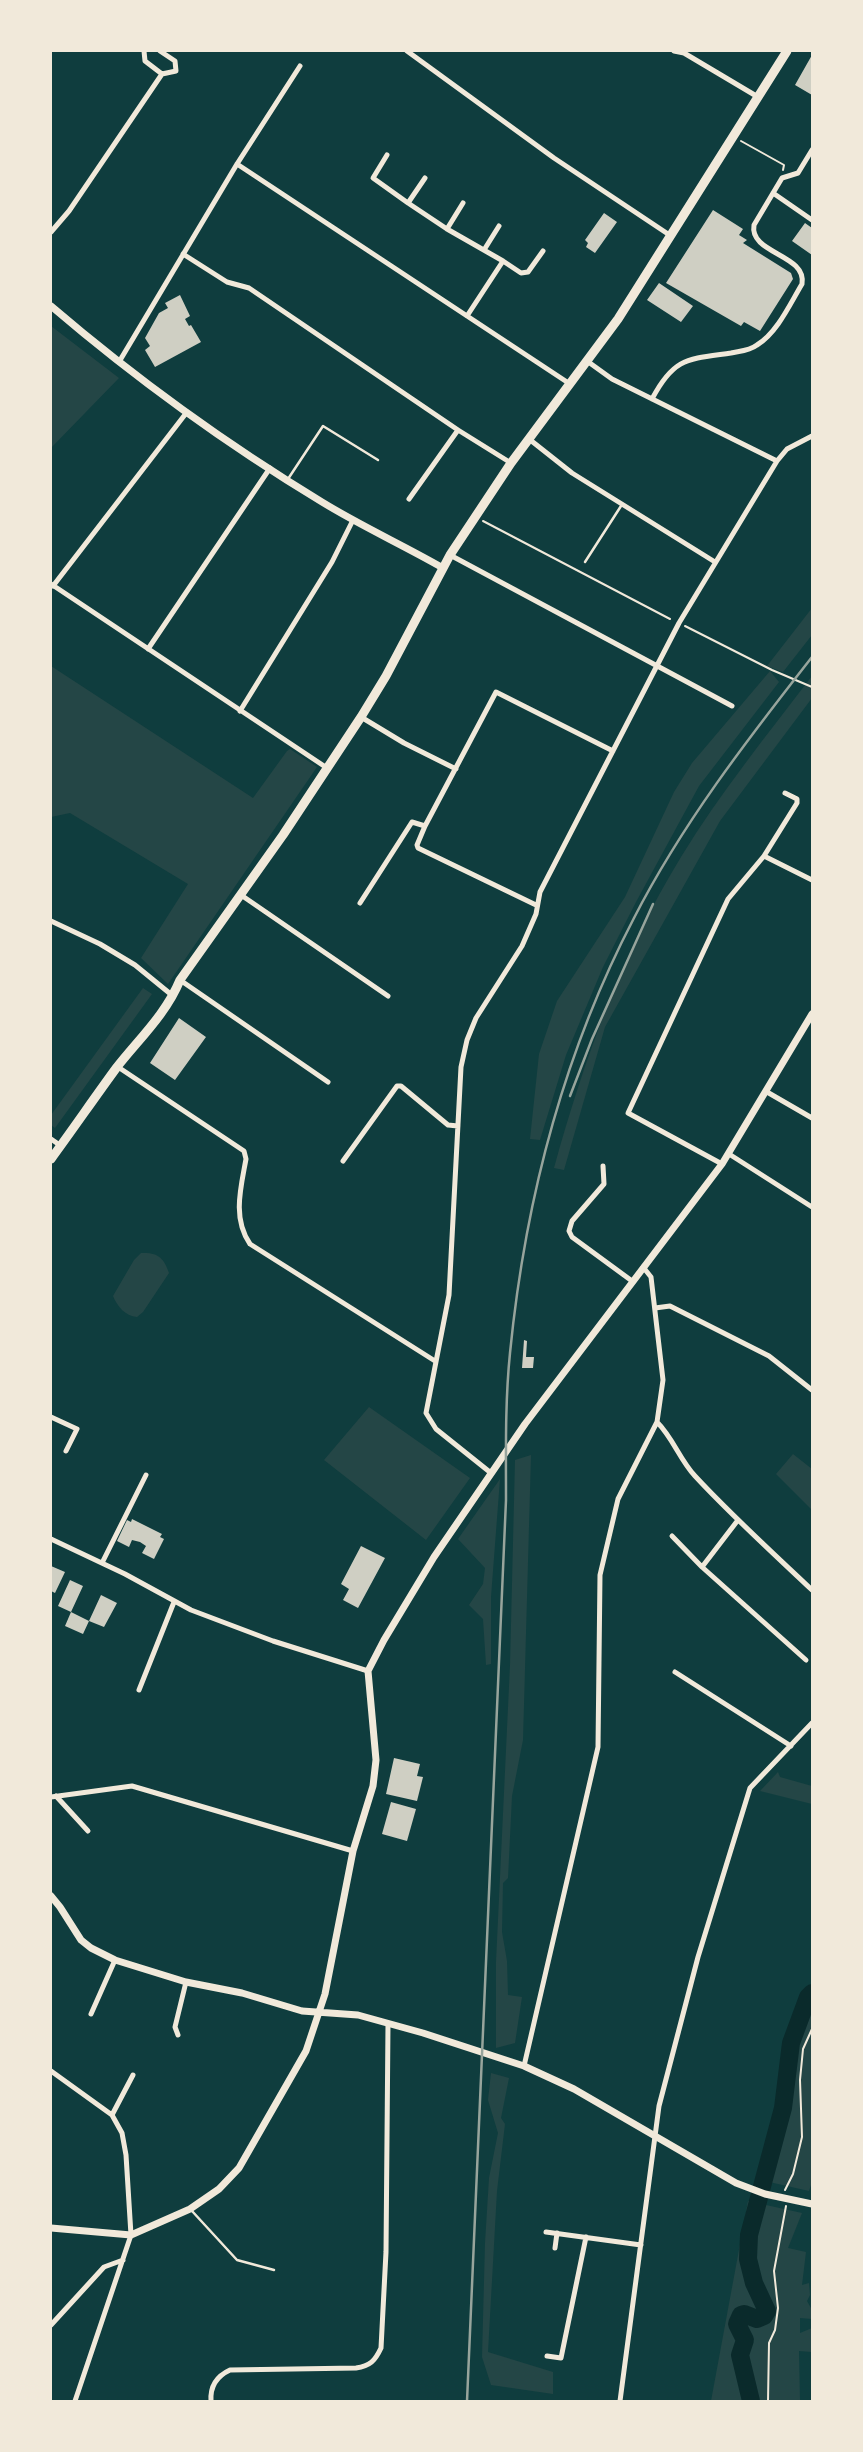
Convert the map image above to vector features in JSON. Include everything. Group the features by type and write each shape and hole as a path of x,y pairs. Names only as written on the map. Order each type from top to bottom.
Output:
{"main road":[{"path":"51,1159 173,996 180,980 361,717 450,555 511,463 618,319 787,51"}],"street":[{"path":"144,51 145,61 162,74"},
{"path":"51,232 69,211 162,74 176,71 175,61 160,51"},
{"path":"407,51 554,158 671,236"},
{"path":"674,51 683,52 758,97"},
{"path":"119,362 237,164 300,66"},
{"path":"652,399 660,384 685,360 745,351 758,345 772,330 802,284 799,268 757,240 752,231 782,178 798,173 812,150"},
{"path":"387,155 373,178 447,229 521,273 528,272 543,251"},
{"path":"237,164 570,384"},
{"path":"408,203 425,178"},
{"path":"773,193 812,220"},
{"path":"447,229 463,203"},
{"path":"484,250 499,226"},
{"path":"183,254 227,282 249,288 511,463"},
{"path":"467,316 503,261"},
{"path":"51,306 119,362 270,468 353,520 443,568"},
{"path":"587,361 612,379 777,461"},
{"path":"187,412 52,585 327,768"},
{"path":"409,499 458,429"},
{"path":"494,1470 436,1429 426,1413 449,1295 461,1067 467,1040 488,998 522,946 536,914 540,892 678,623 777,461 787,449 812,436"},
{"path":"529,439 572,473 715,562"},
{"path":"148,649 270,468"},
{"path":"240,711 332,562 353,520"},
{"path":"450,555 732,706"},
{"path":"537,905 418,849 417,845 425,826 496,692 613,751"},
{"path":"361,717 404,743 456,769"},
{"path":"722,1164 628,1113 727,899 764,856 797,803 797,799 785,793"},
{"path":"360,903 412,822 425,826"},
{"path":"764,856 812,880"},
{"path":"240,895 388,996"},
{"path":"51,921 100,944 135,965 173,996"},
{"path":"180,980 328,1082"},
{"path":"51,2228 131,2235 190,2209 219,2189 239,2168 306,2051 320,2011 330,1973 353,1851 373,1786 376,1760 369,1671 384,1640 434,1558 525,1424 729,1154 812,1014"},
{"path":"118,1067 244,1151 246,1159 239,1218 250,1244 435,1361"},
{"path":"343,1161 397,1086 401,1086 448,1125 457,1126"},
{"path":"767,1092 812,1118"},
{"path":"51,1139 61,1146"},
{"path":"729,1154 812,1208"},
{"path":"603,1166 604,1184 572,1221 569,1231 572,1237 632,1281"},
{"path":"524,2066 598,1747 600,1575 618,1499 657,1422 663,1380 651,1277 643,1267"},
{"path":"656,1308 670,1306 769,1356 812,1390"},
{"path":"51,1417 77,1429 66,1451"},
{"path":"657,1422 667,1432 691,1473 812,1590"},
{"path":"102,1563 146,1475"},
{"path":"702,1567 738,1520"},
{"path":"672,1536 702,1567 806,1660"},
{"path":"51,1539 174,1602 273,1641 369,1671"},
{"path":"139,1690 174,1602"},
{"path":"675,1672 791,1745"},
{"path":"620,2401 666,2074 698,1957 750,1788 812,1723"},
{"path":"54,1797 132,1786 353,1851"},
{"path":"54,1797 88,1831"},
{"path":"51,1896 81,1940 115,1960 186,1982 242,1993 302,2011 358,2015 524,2066 574,2090 655,2138 755,2191 812,2204"},
{"path":"91,2014 115,1960"},
{"path":"178,2035 175,2027 186,1982"},
{"path":"211,2401 216,2379 230,2370 356,2368 372,2363 377,2357 381,2348 386,2252 388,2024"},
{"path":"51,2071 112,2115 122,2133 126,2155 131,2235 75,2401"},
{"path":"112,2115 133,2075"},
{"path":"546,2232 641,2245"},
{"path":"555,2248 557,2233"},
{"path":"547,2356 561,2358 586,2237"},
{"path":"51,2325 104,2267 123,2260"}],"lane":[{"path":"288,479 323,426 378,460"},
{"path":"585,562 621,505"},
{"path":"190,2209 237,2260 274,2270"}],"path":[{"path":"733,138 784,164 782,178"},
{"path":"476,518 678,623 812,687"},
{"path":"768,2401 769,2343 775,2330 778,2308 774,2271 786,2187 793,2174 802,2137 800,2080 803,2049 812,2029"}],"shaded area":[{"path":"51,326 119,378 51,448"},
{"path":"812,608 812,635 783,672 767,666"},
{"path":"51,666 253,798 290,749 317,767 168,984 141,958 188,884 70,813 51,817"},
{"path":"770,671 779,682 699,786 636,902 603,967 566,1055 540,1140 530,1139 539,1054 557,1001 625,897 674,792 692,763"},
{"path":"812,676 812,698 720,821 605,1027 564,1170 554,1168 592,1047 640,931 681,857 712,810"},
{"path":"143,988 152,994 55,1128 51,1125 51,1115"},
{"path":"141,1253 160,1257 169,1273 137,1317 122,1310 113,1296"},
{"path":"369,1407 470,1478 426,1540 324,1460"},
{"path":"793,1454 812,1469 812,1510 776,1474"},
{"path":"531,1455 523,1740 512,1796 508,1878 503,1883 502,1932 507,1961 508,1995 522,1997 515,2043 496,2048 496,1962 510,1665 515,1460"},
{"path":"500,1479 491,1597 491,1664 486,1665 483,1619 469,1605 483,1584 485,1568 458,1539"},
{"path":"778,1772 780,1777 812,1786 812,1804 760,1791"},
{"path":"812,1987 812,2182 809,2191 756,2179 781,2100 786,2042 804,1994"},
{"path":"491,2073 509,2078 501,2118 505,2124 497,2191 488,2352 553,2372 553,2394 491,2385 482,2357 489,2178 498,2133 488,2100"},
{"path":"748,2201 802,2213 788,2248 806,2252 802,2285 809,2283 810,2295 807,2301 812,2310 812,2319 800,2318 800,2333 812,2328 812,2352 799,2351 800,2401 711,2401"}],"building":[{"path":"812,55 812,95 795,85"},
{"path":"713,210 743,229 739,235 747,240 743,243 791,273 793,279 760,331 744,322 741,326 666,283"},
{"path":"604,213 617,222 595,253 586,247 588,243 585,240"},
{"path":"805,223 812,228 812,255 792,241"},
{"path":"659,283 693,306 681,322 647,300"},
{"path":"180,295 190,316 185,319 201,342 155,367 145,350 150,346 145,338 159,313 168,308 165,303"},
{"path":"179,1018 206,1037 175,1080 150,1063"},
{"path":"524,1340 527,1341 526,1357 534,1357 533,1368 522,1368"},
{"path":"132,1519 162,1534 160,1537 164,1539 154,1559 142,1553 146,1546 140,1542 132,1540 129,1547 117,1541 127,1520 131,1522"},
{"path":"361,1546 385,1558 358,1608 343,1600 349,1589 341,1584"},
{"path":"51,1566 65,1572 55,1593 51,1591"},
{"path":"70,1580 83,1586 71,1612 58,1606"},
{"path":"101,1595 117,1603 104,1627 89,1621"},
{"path":"71,1612 89,1621 83,1634 65,1626"},
{"path":"394,1758 420,1764 417,1776 423,1777 417,1801 386,1794"},
{"path":"391,1802 416,1809 407,1841 382,1834"}],"waterway":[{"path":"751,2401 740,2355 745,2340 737,2324 741,2315 757,2319 767,2311 754,2283 748,2259 749,2235 783,2108 791,2043 808,1997 812,1993"}],"railway":[{"path":"467,2401 506,1500 507,1390 517,1296 537,1184 551,1130 587,1022 634,918 694,816 812,657"},
{"path":"570,1096 592,1039 653,904"}]}
